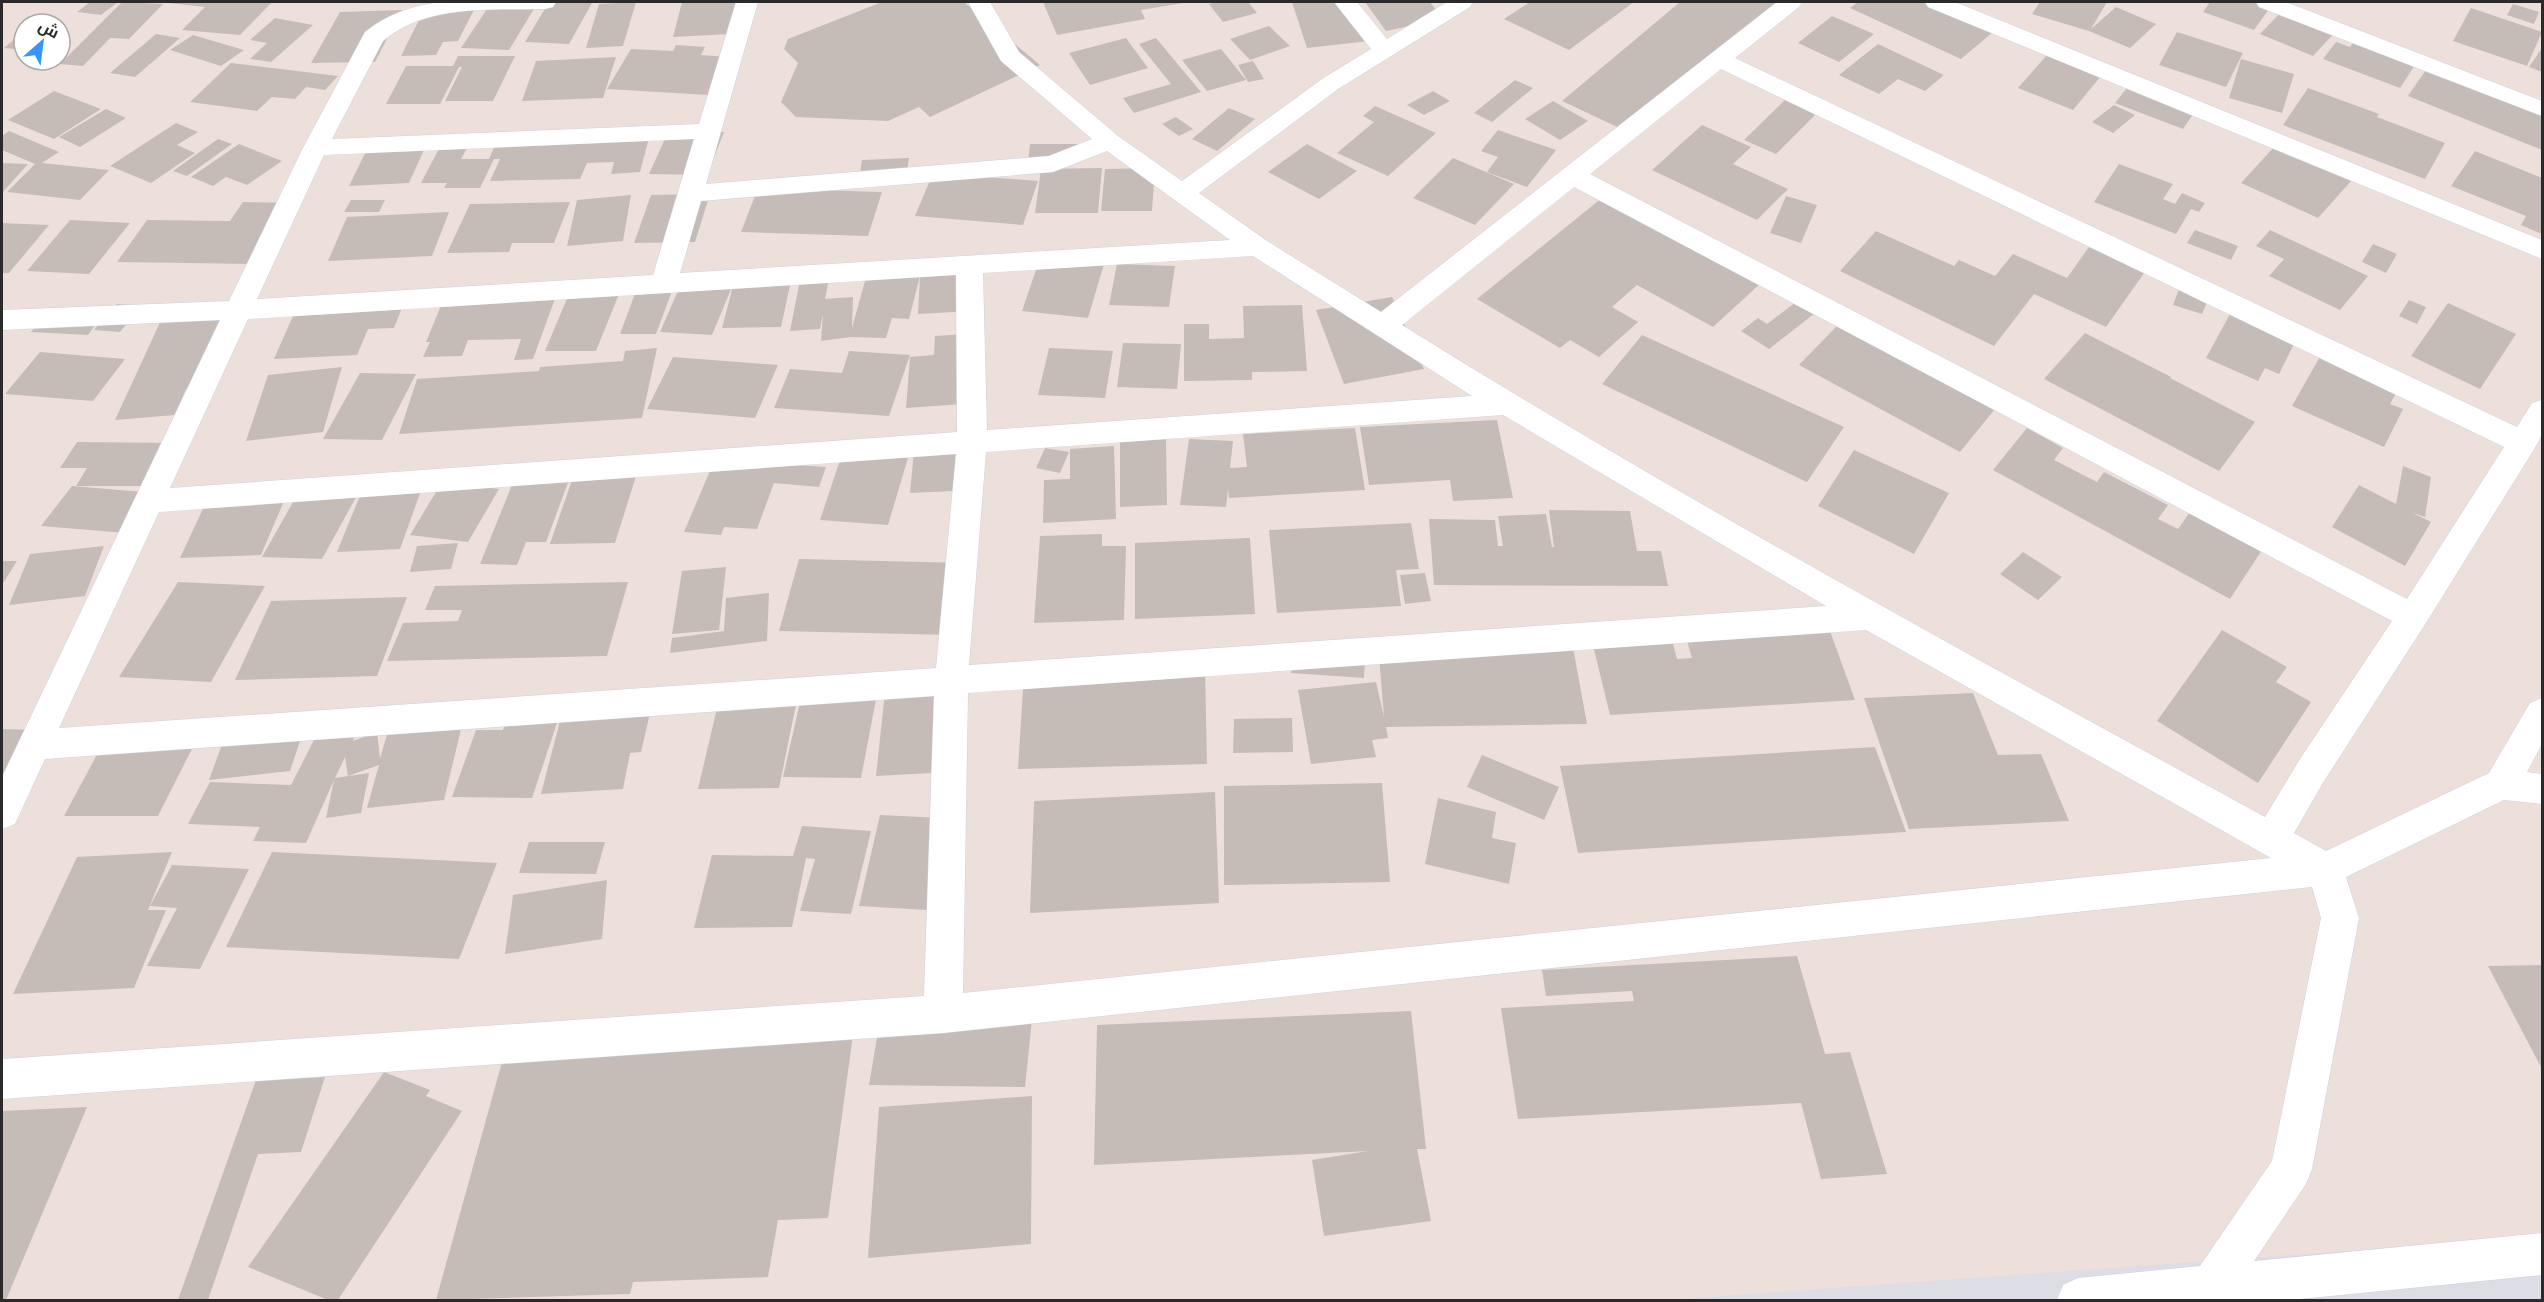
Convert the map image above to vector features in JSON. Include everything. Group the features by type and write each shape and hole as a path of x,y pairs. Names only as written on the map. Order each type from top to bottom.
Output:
{"street":[{"path":"2,813 315,148 373,37 385,24 406,13 429,7 545,2"},
{"path":"664,283 747,2"},
{"path":"979,2 1009,56 1109,141 1258,247 1507,404 1870,616 2325,869 2340,918 2291,1169 2207,1293"},
{"path":"1345,2 1384,50"},
{"path":"1182,193 1330,84 1384,50 1440,8 1462,2"},
{"path":"1382,326 1791,2"},
{"path":"1936,2 2542,250"},
{"path":"2267,2 2542,109"},
{"path":"1719,59 2523,442"},
{"path":"315,148 709,131"},
{"path":"690,194 1053,164 1109,141"},
{"path":"1572,176 2414,617"},
{"path":"2,320 238,310 1258,247"},
{"path":"943,1014 951,681 972,442 969,265"},
{"path":"149,501 1507,404"},
{"path":"2271,840 2312,770 2414,617 2542,411"},
{"path":"34,745 1870,616"},
{"path":"2501,784 2542,713"},
{"path":"2,1079 943,1014 2325,869 2501,784 2542,789"},
{"path":"2078,1300 2207,1293 2542,1254"}],"shaded area":[{"path":"2542,1237 2542,1300 1666,1300"}],"building":[{"path":"90,2 118,2 101,15 77,12"},
{"path":"122,2 163,4 129,39 110,38 83,66 72,65 72,52"},
{"path":"159,2 272,2 240,35 182,30 205,7"},
{"path":"549,2 592,3 569,44 525,42"},
{"path":"636,2 623,46 586,48 599,4"},
{"path":"682,2 737,2 730,34 673,37"},
{"path":"882,2 964,2 1040,65 930,117 919,107 888,121 796,117 781,102 798,63 784,49 788,39"},
{"path":"1043,2 1183,3 1141,10 1145,19 1057,35"},
{"path":"1248,2 1257,13 1223,22 1209,4"},
{"path":"1292,2 1353,2 1369,41 1307,48"},
{"path":"1365,2 1430,2 1443,19 1386,31"},
{"path":"1530,2 1634,2 1569,50 1504,19"},
{"path":"1680,2 1777,2 1630,133 1562,101"},
{"path":"1858,2 1942,2 1999,27 1961,59 1850,8"},
{"path":"2040,2 2107,2 2091,29 2116,7 2156,24 2130,48 2089,31 2032,14"},
{"path":"2210,2 2274,2 2254,30 2203,12"},
{"path":"491,3 537,4 509,50 461,48"},
{"path":"2513,4 2539,12 2534,24 2507,15"},
{"path":"2287,6 2340,27 2313,56 2260,34"},
{"path":"2471,8 2542,32 2527,66 2453,41"},
{"path":"402,10 375,62 311,63 340,12"},
{"path":"424,10 474,10 458,41 443,42 436,55 401,56"},
{"path":"1832,16 1874,34 1839,62 1798,43"},
{"path":"275,18 313,25 271,62 250,59 267,43 250,40"},
{"path":"1269,26 1290,46 1250,60 1230,39"},
{"path":"2177,32 2243,53 2226,87 2159,65"},
{"path":"156,34 180,38 135,77 110,73"},
{"path":"193,35 244,50 221,66 170,50"},
{"path":"2358,36 2419,59 2400,88 2323,59 2336,42 2350,47"},
{"path":"1126,38 1148,68 1090,85 1069,53"},
{"path":"1156,38 1201,92 1134,113 1123,98 1171,84 1139,44"},
{"path":"12,41 12,49 4,48"},
{"path":"1878,44 1944,75 1925,91 1898,79 1879,94 1839,75"},
{"path":"676,45 705,47 701,55 729,57 709,95 607,89 631,49 673,51"},
{"path":"2542,48 2542,72 2529,67"},
{"path":"1221,49 1246,80 1207,91 1182,60"},
{"path":"2047,55 2101,76 2073,110 2018,88"},
{"path":"458,56 515,56 493,101 445,101 462,67 459,67 440,104 386,104 406,66 453,66"},
{"path":"616,57 603,98 522,101 536,61"},
{"path":"2241,59 2294,74 2282,113 2229,98"},
{"path":"1253,61 1264,79 1248,82 1238,65"},
{"path":"2432,61 2461,76 2542,106 2542,150 2408,96"},
{"path":"231,63 338,76 325,90 306,87 295,99 272,97 257,111 190,102"},
{"path":"1515,80 1533,88 1492,122 1474,113"},
{"path":"2127,88 2194,113 2183,129 2115,103"},
{"path":"2308,88 2379,114 2377,117 2445,143 2425,179 2283,125"},
{"path":"54,91 101,109 54,139 8,120"},
{"path":"1433,91 1450,101 1424,115 1407,105"},
{"path":"1790,95 1821,109 1776,154 1744,140"},
{"path":"1553,101 1588,121 1560,140 1525,119"},
{"path":"2114,105 2135,115 2113,133 2092,122"},
{"path":"1375,106 1436,133 1388,176 1337,153 1374,122 1363,116"},
{"path":"1229,108 1255,119 1217,151 1192,139"},
{"path":"106,109 126,118 80,147 59,137"},
{"path":"1176,117 1193,129 1179,136 1162,124"},
{"path":"176,123 198,132 177,145 195,153 151,183 110,166"},
{"path":"1702,125 1751,147 1733,164 1788,189 1757,220 1652,170"},
{"path":"651,130 640,172 611,174 614,162 587,163 580,179 490,181 500,159 494,159 480,188 444,188 447,183 421,183 443,141 471,141 461,159 489,159 499,136"},
{"path":"669,130 724,132 707,175 649,174"},
{"path":"1498,130 1556,150 1527,187 1487,172 1498,157 1481,151"},
{"path":"9,131 59,152 42,163 109,170 80,200 7,192 35,164 2,150 2,136"},
{"path":"218,139 232,144 187,176 173,171"},
{"path":"428,141 409,183 349,186 370,143"},
{"path":"239,144 282,161 247,185 226,177 213,186 191,177"},
{"path":"1030,144 1079,144 1077,162 1028,162"},
{"path":"1307,144 1357,171 1319,199 1268,172"},
{"path":"2275,146 2352,180 2318,218 2241,183"},
{"path":"2475,151 2542,178 2542,234 2521,225 2526,216 2451,186"},
{"path":"909,158 906,178 859,180 862,160"},
{"path":"1453,158 1514,184 1475,225 1413,198"},
{"path":"2,163 28,164 2,193"},
{"path":"2119,164 2173,184 2163,199 2175,204 2182,193 2205,203 2199,212 2191,209 2176,234 2094,202"},
{"path":"1102,168 1098,213 1035,213 1041,169"},
{"path":"1155,168 1152,211 1101,211 1105,169"},
{"path":"933,173 1038,181 1023,225 915,216"},
{"path":"758,188 882,192 868,236 741,232"},
{"path":"1608,193 1761,283 1713,327 1637,285 1612,307 1638,322 1599,357 1570,340 1560,348 1477,299"},
{"path":"710,194 695,242 634,243 651,195"},
{"path":"631,195 623,241 567,246 577,200"},
{"path":"1786,196 1817,205 1801,243 1770,233"},
{"path":"351,200 385,200 379,212 344,212"},
{"path":"243,202 300,203 262,264 117,262 147,220 230,221"},
{"path":"570,202 554,243 512,243 509,252 447,253 470,204"},
{"path":"449,212 432,256 328,261 347,217"},
{"path":"70,220 130,223 89,274 27,271"},
{"path":"2,223 49,225 9,273 2,273"},
{"path":"2195,230 2238,246 2231,260 2187,243"},
{"path":"2270,230 2368,276 2340,310 2269,276 2284,259 2256,246"},
{"path":"1876,231 1954,266 1959,260 1995,276 2013,254 2067,278 2091,244 2147,269 2106,327 2034,294 1994,346 1840,271"},
{"path":"2373,244 2397,254 2386,273 2362,262"},
{"path":"1040,258 1104,264 1088,318 1022,311"},
{"path":"973,263 972,311 918,314 920,276 909,319 892,318 886,338 851,337 821,341 823,314 820,329 790,331 801,275 830,274 825,299 853,297 852,328 868,270"},
{"path":"1117,264 1175,266 1169,307 1109,305"},
{"path":"792,276 781,327 722,328 734,282 712,335 660,332 683,279"},
{"path":"639,283 675,283 656,334 620,334"},
{"path":"571,289 621,289 596,351 545,351"},
{"path":"2179,289 2208,300 2202,314 2173,305"},
{"path":"557,293 533,359 514,360 521,339 468,340 462,356 423,357 430,342 426,342 445,296"},
{"path":"407,295 394,328 368,329 357,355 274,359 300,300"},
{"path":"1392,297 1424,369 1344,384 1316,310"},
{"path":"1800,299 1819,310 1769,349 1741,331 1758,318 1767,324"},
{"path":"237,300 204,388 186,389 175,415 115,420 168,305"},
{"path":"2409,300 2426,307 2417,324 2399,316"},
{"path":"2448,303 2516,334 2480,389 2411,356"},
{"path":"117,304 142,306 120,332 94,330"},
{"path":"1302,305 1307,371 1252,372 1252,380 1184,381 1184,324 1209,324 1209,339 1244,338 1243,306"},
{"path":"48,312 103,314 88,335 31,332"},
{"path":"2230,314 2296,340 2279,374 2265,368 2258,381 2206,358"},
{"path":"1837,326 1995,409 1960,452 1799,365"},
{"path":"980,333 977,403 906,408 910,357 934,355 935,336"},
{"path":"2085,333 2255,422 2219,471 2044,379"},
{"path":"1642,335 1844,427 1807,482 1602,384"},
{"path":"1123,343 1181,344 1177,389 1117,387"},
{"path":"657,348 642,418 399,434 417,379 539,371 540,367 623,361 625,351"},
{"path":"1049,348 1113,351 1105,398 1038,395"},
{"path":"849,351 910,355 889,416 774,408 790,369 842,373"},
{"path":"40,352 125,359 93,401 5,394"},
{"path":"2322,353 2400,386 2390,404 2403,409 2384,447 2292,406"},
{"path":"673,357 778,365 755,418 647,409"},
{"path":"342,367 323,432 246,441 268,375"},
{"path":"360,373 416,374 382,440 323,439"},
{"path":"1497,420 1513,498 1453,501 1450,480 1369,485 1360,427"},
{"path":"1355,428 1365,490 1229,498 1228,489 1226,507 1180,505 1189,439 1233,441 1230,468 1247,467 1243,434"},
{"path":"2027,428 2063,448 2054,460 2097,482 2104,472 2168,505 2158,519 2178,529 2190,512 2262,550 2230,599 1993,470"},
{"path":"1166,439 1167,505 1120,507 1120,442"},
{"path":"77,442 178,443 152,486 76,486 87,468 60,468"},
{"path":"1114,446 1116,519 1043,523 1044,480 1070,479 1070,449"},
{"path":"1045,448 1069,452 1060,473 1036,468"},
{"path":"958,449 954,491 910,493 914,451"},
{"path":"1854,450 1949,493 1914,554 1818,506"},
{"path":"842,454 908,458 888,525 820,520"},
{"path":"715,459 826,467 819,487 774,483 757,529 724,527 721,535 684,532"},
{"path":"2403,466 2431,477 2425,517 2413,513 2431,522 2405,566 2332,527 2359,485 2396,504"},
{"path":"637,473 615,543 550,544 574,474"},
{"path":"514,480 569,480 546,542 526,542 517,565 480,564"},
{"path":"442,482 499,489 468,542 410,535"},
{"path":"423,485 400,549 337,552 363,488"},
{"path":"72,486 155,493 126,533 41,526"},
{"path":"301,488 360,490 322,559 262,557"},
{"path":"287,494 261,555 180,558 208,498"},
{"path":"1549,510 1630,511 1637,551 1661,551 1668,586 1434,585 1429,519 1495,520 1498,546 1503,546 1498,516 1546,514 1552,547 1554,547"},
{"path":"1411,523 1419,569 1396,570 1401,606 1277,613 1269,530"},
{"path":"1102,534 1102,546 1126,546 1124,620 1034,623 1040,536"},
{"path":"1250,538 1255,614 1135,619 1135,543"},
{"path":"458,543 451,569 410,572 417,546"},
{"path":"104,546 85,596 9,605 30,554"},
{"path":"2023,552 2062,577 2038,600 2000,574"},
{"path":"799,559 966,563 952,635 779,631"},
{"path":"2,561 17,561 2,585"},
{"path":"726,567 719,630 672,634 682,571"},
{"path":"1425,573 1431,601 1405,604 1400,575"},
{"path":"178,582 265,586 211,682 119,677"},
{"path":"628,582 607,656 387,661 403,623 458,621 462,610 425,610 435,586"},
{"path":"769,593 767,641 670,653 672,638 724,631 726,598"},
{"path":"407,597 377,676 235,680 271,601"},
{"path":"1826,620 1855,700 1610,715 1590,633 1669,628 1677,659 1692,658 1683,627"},
{"path":"2222,630 2287,667 2276,682 2311,702 2258,783 2157,721"},
{"path":"1572,642 1587,724 1386,727 1388,738 1372,740 1376,757 1311,764 1298,690 1376,682 1384,717 1378,644"},
{"path":"1294,651 1365,656 1364,678 1291,673"},
{"path":"1205,668 1207,764 1018,769 1024,673"},
{"path":"958,680 951,772 876,776 886,683"},
{"path":"803,689 878,689 861,778 783,777"},
{"path":"799,690 779,788 698,789 721,691"},
{"path":"1973,693 1998,755 2041,754 2069,821 1909,829 1864,698"},
{"path":"465,713 444,800 367,808 379,765 348,776 345,757 335,778 369,773 361,813 326,818 334,780 306,843 253,841 260,827 188,824 210,782 291,785 316,736 354,737 353,741 377,732 380,759 391,720"},
{"path":"509,713 560,714 532,798 452,797 476,730 503,730"},
{"path":"650,713 641,752 630,753 623,789 541,794 561,717"},
{"path":"1292,718 1293,752 1233,753 1234,719"},
{"path":"2,729 42,730 9,785 2,785"},
{"path":"304,729 290,771 209,780 225,736"},
{"path":"108,734 199,735 158,816 64,816"},
{"path":"1875,747 1906,832 1578,853 1560,766"},
{"path":"1482,755 1559,787 1544,820 1467,787"},
{"path":"1382,783 1390,882 1224,885 1224,786"},
{"path":"1215,792 1219,903 1030,913 1034,801"},
{"path":"1438,798 1496,812 1492,838 1516,843 1509,884 1425,864"},
{"path":"880,815 963,819 944,911 859,906"},
{"path":"802,826 871,831 851,914 800,911 815,859 806,858 792,927 694,928 712,855 793,856"},
{"path":"529,842 605,842 596,874 519,873"},
{"path":"172,852 148,910 166,910 134,988 13,994 77,857"},
{"path":"272,852 497,863 459,959 226,947"},
{"path":"172,865 249,869 200,969 147,966 177,908 150,906"},
{"path":"607,880 602,939 505,954 513,895"},
{"path":"1797,956 1825,1054 1850,1052 1887,1174 1821,1179 1801,1103 1518,1119 1501,1008 1634,1001 1632,991 1546,996 1542,970"},
{"path":"2542,965 2542,1069 2488,966"},
{"path":"882,1008 1033,1010 1025,1087 869,1085"},
{"path":"1411,1011 1426,1149 1417,1149 1431,1221 1324,1236 1312,1160 1368,1151 1094,1165 1097,1025"},
{"path":"853,1035 828,1218 778,1220 768,1277 633,1282 630,1294 436,1300 507,1044"},
{"path":"384,1072 430,1090 426,1096 462,1111 338,1300 328,1300 248,1267"},
{"path":"325,1077 301,1152 258,1154 208,1300 178,1300 256,1080"},
{"path":"1032,1096 1031,1244 868,1258 879,1107"},
{"path":"87,1107 6,1300 2,1300 2,1111"}]}
